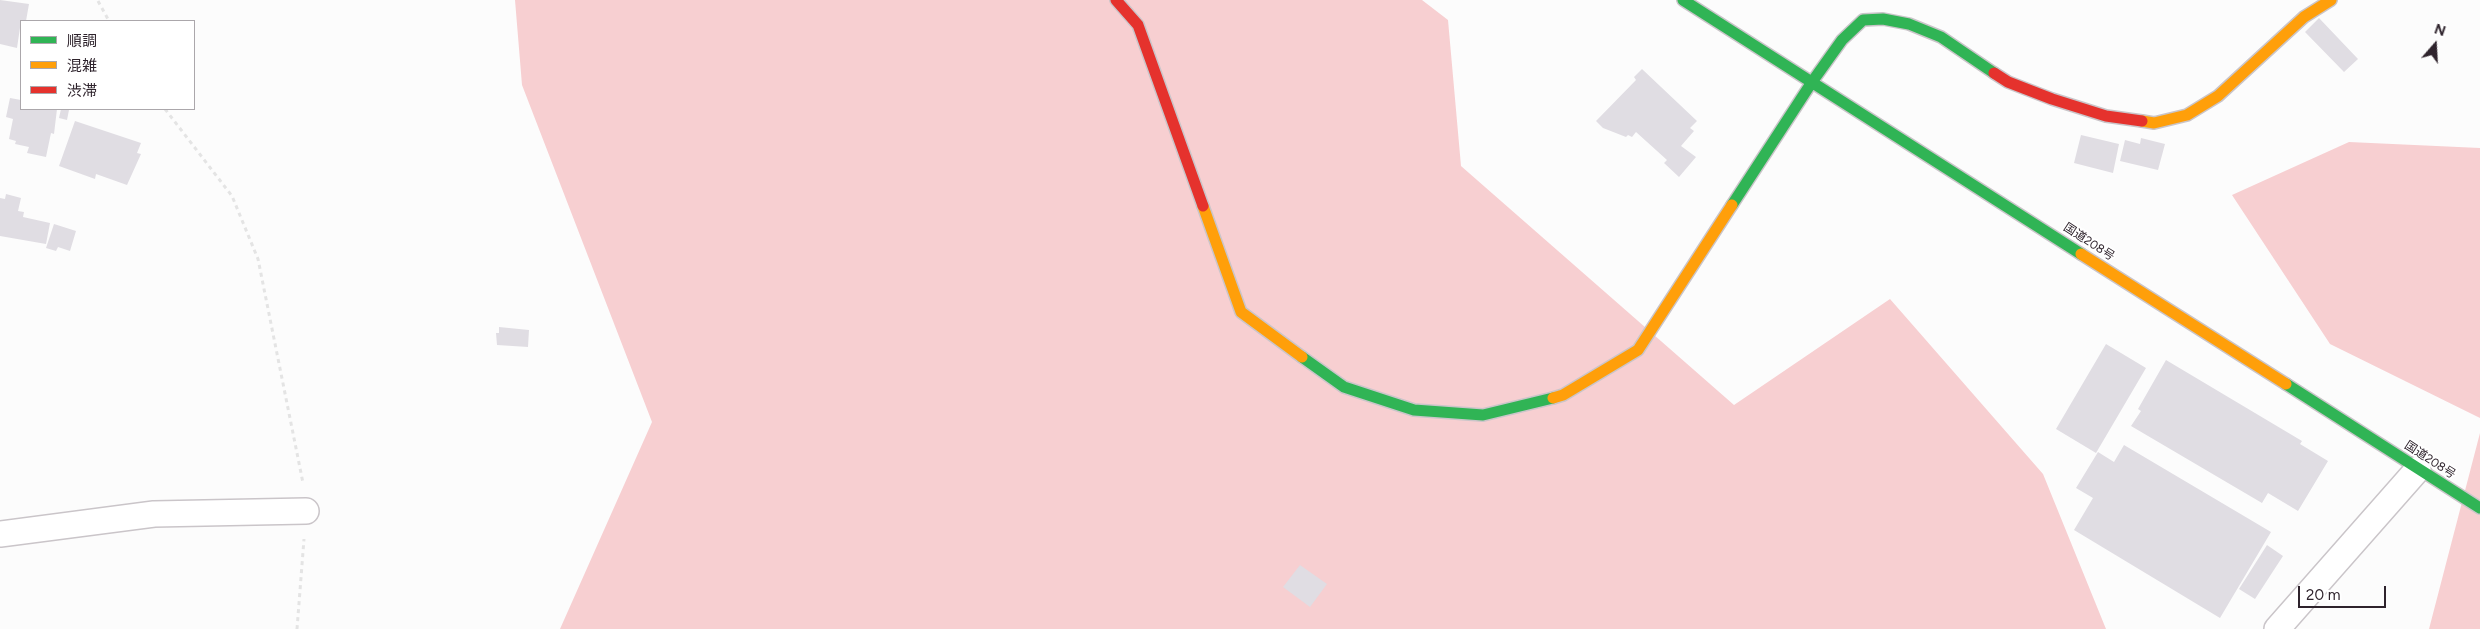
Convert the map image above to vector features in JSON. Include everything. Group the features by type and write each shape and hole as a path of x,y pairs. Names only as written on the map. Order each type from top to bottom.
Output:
{"main road":[{"path":"1116,0 1138,25 1241,312 1344,387 1414,410 1484,415 1562,394 1638,350 1812,82 1842,40 1863,20 1882,19 1909,24 1941,37 2008,82 2052,99 2106,116 2154,123 2187,116 2218,96 2304,17 2331,0"},
{"name":"国道208号","path":"1683,0 2480,508"}],"street":[{"path":"2277,629 2418,469"},
{"path":"0,534 154,514 306,511"}],"path":[{"path":"98,2 108,20"},
{"path":"166,110 232,196 258,259 307,502 297,629"}],"shaded area":[{"path":"515,0 1422,0 1448,20 1461,166 1734,405 1890,299 2043,474 2106,629 560,629 652,422 522,85"},
{"path":"2349,142 2480,148 2480,418 2330,344 2232,195"},
{"path":"2480,433 2480,629 2429,629"}],"building":[{"path":"0,0 29,4 26,20 20,20 17,48 0,44"},
{"path":"2319,18 2358,59 2344,72 2305,32"},
{"path":"1642,69 1697,121 1690,128 1694,131 1681,146 1696,157 1679,177 1664,163 1667,160 1636,132 1632,137 1628,135 1626,137 1603,128 1596,121 1636,80 1634,77"},
{"path":"10,98 20,100 20,110 57,110 54,134 51,133 46,157 27,153 29,147 15,144 16,141 9,139 13,119 6,117"},
{"path":"61,110 69,110 67,120 59,118"},
{"path":"75,121 141,143 137,153 141,154 127,185 96,174 95,179 59,166"},
{"path":"2081,135 2119,144 2113,173 2074,163"},
{"path":"2141,138 2165,144 2158,170 2120,161 2125,140 2140,144"},
{"path":"6,194 21,198 18,211 24,212 23,217 50,223 46,244 0,236 0,198 5,199"},
{"path":"54,224 76,231 70,251 58,247 56,251 46,248"},
{"path":"499,327 529,330 528,347 497,345 496,333 499,333"},
{"path":"2106,344 2146,368 2096,453 2056,429"},
{"path":"2166,360 2302,441 2300,444 2328,461 2298,511 2268,493 2262,503 2131,426 2141,411 2138,409"},
{"path":"2124,445 2271,532 2220,618 2074,530 2093,498 2076,488 2098,452 2114,462"},
{"path":"2267,545 2283,556 2255,599 2239,589"},
{"path":"1300,565 1327,584 1310,607 1283,587"}],"traffic: fast":[{"path":"1683,0 2081,254"},
{"path":"1732,205 1812,82 1842,40 1863,20 1883,19 1909,24 1941,37 1994,73"},
{"path":"1302,357 1344,387 1414,410 1483,415 1553,398"},
{"path":"2286,384 2480,508"}],"traffic: slow":[{"path":"2142,121 2154,123 2187,115 2218,96 2304,17 2331,0"},
{"path":"1553,398 1563,395 1638,350 1732,205"},
{"path":"1203,206 1241,312 1302,357"},
{"path":"2081,254 2286,384"}],"traffic: jam":[{"path":"1116,0 1138,25 1203,206"},
{"path":"1994,73 2008,82 2052,99 2106,116 2142,121"}]}
